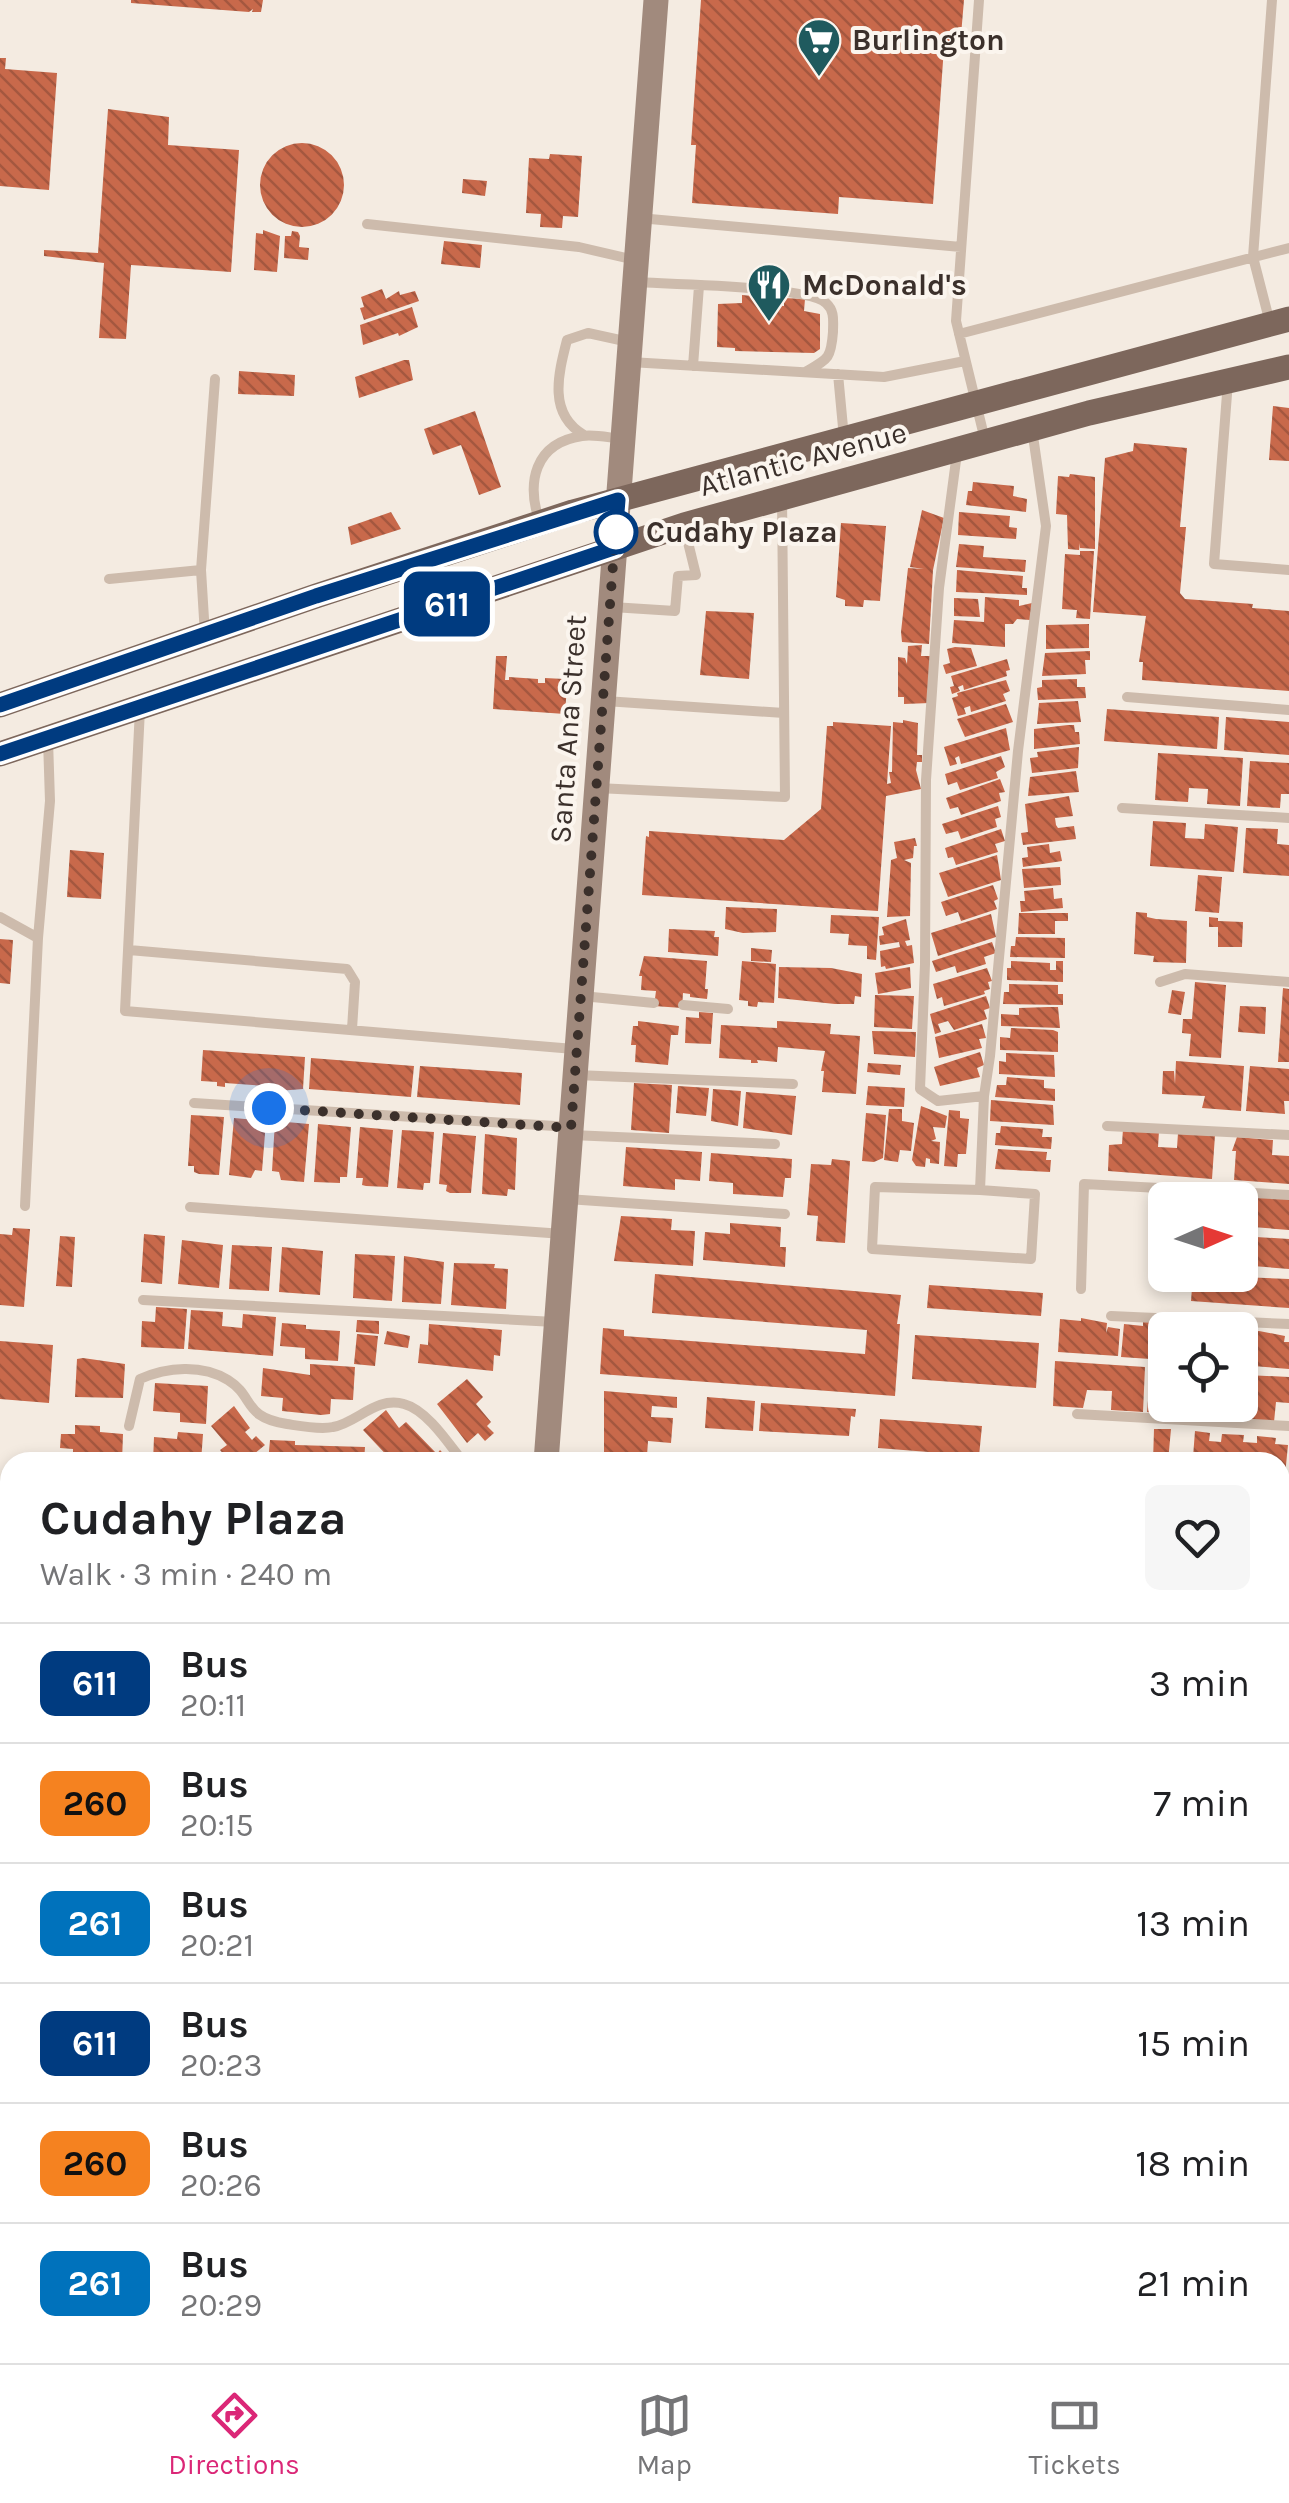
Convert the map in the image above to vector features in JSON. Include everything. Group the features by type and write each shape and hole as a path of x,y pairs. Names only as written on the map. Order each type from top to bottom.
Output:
{"main road":[{"name":"Atlantic Avenue","path":"0,705 316,596 618,500 1279,322"},
{"name":"Atlantic Avenue","path":"0,754 684,525 1032,429 1289,367"}],"street":[{"name":"Santa Ana Street","path":"547,1452 656,0"}],"lane":[{"path":"979,0 956,321 986,443"},
{"path":"1272,0 1252,256 1279,322"},
{"path":"639,218 961,247"},
{"path":"366,224 579,247 635,271 698,286 806,295 824,301 834,318 831,350 826,359 804,372"},
{"path":"959,334 1289,248"},
{"path":"694,366 698,286"},
{"path":"584,435 567,425 561,412 559,371 568,340 588,333 629,352 694,366 884,377 966,360"},
{"path":"838,374 844,438"},
{"path":"205,636 201,570 215,378"},
{"path":"1228,381 1214,564 1289,570"},
{"path":"980,1190 984,1096 1018,750 1046,526 1032,429"},
{"path":"540,524 532,500 543,455 560,441 584,435 623,439"},
{"path":"957,452 939,588 926,780 920,1089 938,1102 984,1096"},
{"path":"596,788 785,797 782,497"},
{"path":"610,607 675,611 678,576 696,575 684,525"},
{"path":"108,579 201,570"},
{"path":"1127,697 1289,710"},
{"path":"603,700 784,713"},
{"path":"140,708 125,1011 352,1029 576,1062 793,1084"},
{"path":"25,1206 38,938 50,801 48,739"},
{"path":"1122,808 1289,818"},
{"path":"0,916 38,938"},
{"path":"129,950 347,969 355,982 352,1029"},
{"path":"1160,982 1185,974 1289,982"},
{"path":"581,996 654,1003"},
{"path":"683,1005 728,1008"},
{"path":"194,1103 776,1144"},
{"path":"1107,1126 1289,1135"},
{"path":"1081,1289 1084,1184 1289,1195"},
{"path":"875,1186 980,1190 1034,1194 1031,1259 872,1249 875,1186"},
{"path":"566,1199 785,1214"},
{"path":"190,1207 563,1234"},
{"path":"144,1300 556,1322"},
{"path":"1111,1316 1289,1324"},
{"path":"129,1426 140,1379 164,1368 204,1371 230,1381 258,1416 285,1424 334,1427 376,1405 404,1404 434,1424 455,1452"},
{"path":"1077,1414 1289,1426"}],"building":[{"path":"131,0 263,0 261,12 249,12"},
{"path":"701,0 964,0 960,47 944,47 933,204 839,197 838,214 692,203 696,145 691,145"},
{"path":"0,58 6,58 5,69 57,73 49,190 0,186"},
{"path":"108,109 169,117 168,145 239,150 231,272 131,265 126,339 99,338 104,263 44,256 44,250 98,253"},
{"path":"302,143 318,146 332,155 341,169 341,201 332,215 318,224 302,227 286,224 272,215 263,201 260,185 263,169 272,155 286,146"},
{"path":"550,154 582,156 578,217 563,216 562,228 540,227 541,214 526,213 529,158 549,159"},
{"path":"463,179 487,181 485,196 462,193"},
{"path":"263,230 280,236 277,272 254,270 256,233 263,234"},
{"path":"292,231 300,236 299,247 309,248 308,260 284,258 285,236 291,236"},
{"path":"444,241 482,245 480,268 441,264"},
{"path":"382,289 386,299 399,291 400,295 415,291 419,301 364,320 361,297"},
{"name":"McDonald's","path":"742,295 763,297 762,304 784,306 784,298 805,299 804,311 820,314 820,349 814,353 717,347 718,304 742,303"},
{"path":"412,307 418,327 363,345 360,325"},
{"path":"409,360 413,380 359,398 355,377"},
{"path":"239,371 295,375 294,396 238,394"},
{"path":"1273,406 1289,408 1289,461 1269,460"},
{"path":"475,411 501,487 479,495 461,445 433,455 424,429"},
{"path":"1134,443 1187,448 1180,527 1186,527 1180,593 1185,599 1289,611 1289,691 1142,680 1143,662 1139,662 1146,616 1093,612 1105,458 1133,451"},
{"path":"1058,476 1095,477 1095,549 1080,548 1080,543 1079,550 1068,549 1067,515 1056,514"},
{"path":"973,482 1014,486 1013,496 1027,499 1026,512 966,505"},
{"path":"922,510 944,518 933,570 929,644 902,642 901,632 908,568 924,569 910,567"},
{"path":"391,512 401,529 351,545 348,527"},
{"path":"959,512 1010,516 1009,527 1017,528 1016,539 958,535"},
{"path":"841,523 886,526 880,601 864,600 863,607 845,606 845,600 836,597"},
{"path":"959,544 984,546 983,557 1026,560 1025,572 956,567"},
{"path":"1080,551 1094,551 1090,619 1076,618 1077,610 1062,609 1065,554 1080,555"},
{"path":"957,570 1023,576 1022,588 1027,588 1027,595 956,592"},
{"path":"985,597 1019,600 1019,606 1032,603 1030,620 1017,619 1013,624 1005,624 1005,647 952,643 954,620 984,622"},
{"path":"954,598 978,599 980,617 954,616"},
{"path":"706,611 754,613 749,679 700,675"},
{"path":"1089,624 1089,648 1046,649 1046,625"},
{"path":"922,645 921,656 932,656 930,703 904,704 904,697 898,697 898,657 905,658 907,664 908,646"},
{"path":"971,648 977,666 946,674 943,665 950,663 947,649"},
{"path":"1090,651 1090,660 1085,660 1086,674 1042,676 1045,653"},
{"path":"496,656 507,656 505,680 538,679 538,683 545,683 545,678 564,679 565,714 493,709"},
{"path":"1007,659 1007,676 964,690 963,685 952,694 951,676"},
{"path":"1077,679 1077,687 1085,687 1086,698 1038,700 1037,688 1042,687 1042,680"},
{"path":"1006,680 1010,691 1003,694 1006,701 971,712 970,706 964,708 966,714 958,716 952,698 957,693"},
{"path":"1078,701 1081,722 1037,724 1039,703"},
{"path":"1006,704 1013,722 965,737 957,719"},
{"path":"1107,709 1219,717 1217,749 1104,741"},
{"path":"1226,717 1289,722 1289,755 1224,750"},
{"path":"833,722 891,726 887,784 891,783 893,722 918,723 917,755 922,755 922,762 917,762 916,770 921,789 886,796 878,911 642,895 649,831 784,840 821,809 827,726 833,726"},
{"path":"1074,725 1080,744 1034,749 1034,729"},
{"path":"1006,728 1010,750 961,764 959,756 955,758 957,764 950,766 944,747"},
{"path":"1079,747 1078,768 1032,773 1030,758 1038,757 1037,752"},
{"path":"1158,753 1243,758 1240,806 1207,804 1208,789 1189,788 1188,802 1155,800"},
{"path":"1001,756 1005,767 996,772 998,778 960,790 957,782 948,785 945,774"},
{"path":"1250,761 1289,763 1289,794 1281,794 1280,808 1247,806"},
{"path":"1076,771 1079,792 1028,796 1030,777"},
{"path":"1000,779 1005,792 999,793 1001,801 961,815 958,807 950,809 946,798"},
{"path":"1069,796 1073,816 1055,818 1056,825 1074,826 1076,839 1023,845 1021,833 1028,832 1025,804"},
{"path":"998,806 1001,817 995,819 997,827 961,839 958,831 946,834 942,824"},
{"path":"1153,821 1186,823 1185,838 1204,839 1205,824 1238,827 1234,872 1150,866"},
{"path":"1246,828 1278,829 1277,844 1289,845 1289,876 1243,873"},
{"path":"1001,829 1005,841 995,844 998,852 956,865 953,857 948,858 945,848"},
{"path":"915,838 913,858 904,860 911,863 910,916 887,917 891,860 897,858 894,842"},
{"path":"1049,844 1050,853 1060,851 1062,861 1023,867 1027,847"},
{"path":"70,850 104,853 101,899 67,897"},
{"path":"997,855 1001,880 948,897 939,873"},
{"path":"1060,867 1061,885 1024,888 1022,869"},
{"path":"1198,875 1222,877 1219,913 1195,911"},
{"path":"993,885 997,909 961,921 958,912 946,916 941,902"},
{"path":"1053,888 1054,899 1062,898 1063,908 1021,912 1024,891"},
{"path":"726,907 777,909 776,932 725,929"},
{"path":"1136,912 1156,919 1187,921 1186,963 1153,962 1154,956 1134,954"},
{"path":"1019,913 1068,913 1068,921 1055,921 1055,934 1018,934"},
{"path":"991,914 996,937 938,956 931,933"},
{"path":"831,915 879,917 876,960 867,959 867,946 848,945 849,934 830,933"},
{"path":"1209,917 1243,922 1242,947 1218,947 1218,927 1209,927"},
{"path":"906,919 910,940 905,941 907,946 912,945 914,963 881,967 880,951 900,947 899,942 880,945 882,927"},
{"path":"669,929 715,931 714,937 719,937 718,956 668,952"},
{"path":"1016,937 1065,938 1065,958 1010,957"},
{"path":"0,939 13,940 10,984 0,983"},
{"path":"992,942 996,953 984,957 986,964 957,973 955,966 936,972 932,961"},
{"path":"751,948 772,950 771,962 751,961"},
{"path":"644,956 707,961 707,999 683,993 682,1008 654,1006 656,991 641,990 639,976"},
{"path":"742,961 776,964 774,1003 758,1002 757,1007 739,1000"},
{"path":"1011,961 1050,963 1050,970 1056,970 1056,961 1063,961 1063,982 1007,980"},
{"path":"779,967 831,968 862,974 861,997 855,996 854,1004 778,998"},
{"path":"910,967 911,988 878,994 875,973"},
{"path":"987,968 992,981 988,982 990,989 985,994 944,1006 942,997 937,999 933,984"},
{"path":"1195,982 1226,985 1221,1058 1189,1056 1191,1034 1182,1033 1183,1019 1192,1019"},
{"path":"1009,984 1058,985 1063,1005 1003,1004"},
{"path":"1283,988 1289,989 1289,1062 1278,1062"},
{"path":"1172,990 1185,992 1181,1015 1168,1013"},
{"path":"875,995 914,996 912,1029 874,1027"},
{"path":"986,996 990,1008 984,1010 987,1019 954,1030 948,1021 938,1024 941,1032 935,1034 930,1014"},
{"path":"1240,1006 1266,1007 1265,1034 1238,1032"},
{"path":"1058,1007 1060,1028 1001,1026 1001,1014 1019,1015 1019,1008"},
{"path":"699,1012 713,1013 711,1044 685,1043 686,1017 699,1018"},
{"path":"638,1021 679,1026 678,1035 671,1035 668,1065 635,1062 636,1045 631,1045 633,1026 638,1026"},
{"path":"777,1021 831,1024 830,1034 860,1036 856,1094 822,1092 825,1051 778,1047 777,1062 719,1058 721,1025 777,1028"},
{"path":"982,1024 986,1038 979,1039 982,1048 939,1058 935,1037"},
{"path":"1011,1028 1058,1032 1058,1052 1000,1050 1000,1037 1010,1038"},
{"path":"872,1031 916,1032 915,1057 874,1054"},
{"path":"203,1050 305,1057 303,1089 278,1091 278,1087 225,1083 225,1087 201,1081"},
{"path":"980,1052 984,1065 977,1068 980,1077 940,1086 934,1067"},
{"path":"1006,1053 1054,1055 1055,1077 999,1074 999,1061 1006,1062"},
{"path":"311,1058 414,1066 411,1097 309,1089"},
{"path":"1176,1061 1244,1066 1241,1111 1202,1108 1205,1096 1162,1094 1163,1071 1174,1071 1175,1084"},
{"path":"868,1063 901,1065 900,1075 867,1072"},
{"path":"420,1066 522,1073 520,1105 417,1097"},
{"path":"1250,1066 1289,1069 1285,1114 1246,1111"},
{"path":"1007,1077 1044,1080 1044,1088 1055,1089 1055,1101 995,1097 997,1085 1006,1085"},
{"path":"634,1083 672,1085 669,1133 631,1130"},
{"path":"678,1086 709,1088 706,1116 676,1113"},
{"path":"868,1086 905,1088 904,1107 866,1105"},
{"path":"713,1089 741,1091 738,1126 711,1121"},
{"path":"746,1092 796,1096 792,1135 743,1128"},
{"path":"991,1100 1053,1105 1054,1125 990,1121"},
{"path":"921,1106 947,1116 945,1128 933,1127 936,1139 931,1141 940,1142 939,1164 926,1158 925,1167 916,1166 912,1160"},
{"path":"889,1109 902,1109 902,1121 914,1123 911,1151 900,1150 898,1162 884,1160"},
{"path":"949,1110 960,1111 960,1118 969,1119 966,1154 958,1154 957,1167 944,1166"},
{"path":"866,1113 886,1115 883,1158 874,1162 862,1161"},
{"path":"191,1115 224,1117 219,1175 199,1174 194,1172 194,1166 188,1166"},
{"path":"234,1118 266,1121 262,1171 255,1170 251,1178 229,1175"},
{"path":"275,1121 309,1124 304,1182 281,1180 279,1172 272,1171"},
{"path":"318,1124 351,1127 347,1177 340,1177 340,1183 314,1182"},
{"path":"1001,1126 1043,1129 1042,1137 1052,1137 1051,1149 995,1145"},
{"path":"360,1127 393,1130 388,1187 362,1185 363,1178 356,1178"},
{"path":"1123,1129 1159,1131 1158,1147 1177,1148 1178,1133 1215,1135 1212,1179 1108,1171 1109,1145 1122,1144"},
{"path":"402,1130 434,1132 430,1183 424,1183 423,1190 397,1188"},
{"path":"443,1133 476,1136 471,1193 450,1193 446,1191 447,1185 439,1184"},
{"path":"485,1134 517,1138 515,1190 508,1189 507,1196 482,1194"},
{"path":"1237,1137 1273,1140 1272,1155 1289,1156 1289,1184 1234,1180 1236,1151 1232,1151"},
{"path":"626,1147 702,1152 700,1181 675,1179 675,1190 623,1186"},
{"path":"998,1149 1047,1152 1050,1172 995,1169"},
{"path":"711,1153 792,1159 791,1178 785,1178 783,1197 733,1194 733,1183 709,1181"},
{"path":"832,1159 850,1161 845,1243 816,1241 818,1216 807,1215 811,1164 831,1165"},
{"path":"1258,1197 1289,1199 1289,1230 1258,1227"},
{"path":"621,1216 672,1219 671,1230 695,1231 693,1266 614,1261"},
{"path":"730,1223 781,1227 785,1267 703,1260 705,1232 730,1234"},
{"path":"13,1228 30,1229 24,1307 0,1305 0,1234 12,1235"},
{"path":"144,1234 165,1236 162,1284 141,1282"},
{"path":"60,1236 75,1237 72,1287 56,1286"},
{"path":"1258,1237 1289,1239 1289,1269 1258,1266"},
{"path":"182,1240 223,1245 219,1288 178,1284"},
{"path":"232,1245 272,1247 269,1291 229,1289"},
{"path":"282,1247 323,1251 320,1295 279,1292"},
{"path":"355,1254 395,1256 392,1301 353,1298"},
{"path":"404,1256 444,1262 441,1304 402,1302"},
{"path":"454,1263 495,1264 494,1268 508,1269 506,1309 451,1305"},
{"path":"655,1274 901,1295 895,1396 600,1374 603,1328 624,1330 624,1336 865,1354 867,1330 652,1313"},
{"path":"1258,1278 1289,1279 1289,1308 1191,1301 1192,1292 1258,1292"},
{"path":"929,1285 1043,1293 1041,1316 927,1308"},
{"path":"156,1307 187,1309 184,1349 141,1347 142,1321 155,1322"},
{"path":"191,1310 223,1312 222,1326 242,1328 243,1314 276,1317 273,1356 188,1349"},
{"path":"1060,1319 1107,1323 1106,1333 1108,1327 1120,1329 1118,1356 1058,1352"},
{"path":"357,1320 379,1321 379,1334 356,1332"},
{"path":"1143,1322 1148,1322 1148,1359 1121,1357 1124,1324 1143,1326"},
{"path":"282,1323 340,1331 338,1361 305,1359 305,1348 280,1346"},
{"path":"429,1324 502,1330 500,1356 494,1355 493,1371 418,1363 420,1344 428,1345"},
{"path":"387,1331 410,1336 408,1348 384,1344"},
{"path":"1258,1331 1285,1336 1284,1342 1289,1342 1289,1369 1258,1366"},
{"path":"357,1334 378,1336 375,1366 354,1364"},
{"path":"915,1335 1039,1343 1036,1388 912,1379"},
{"path":"0,1341 53,1345 49,1403 0,1399"},
{"path":"77,1359 125,1364 123,1398 75,1397"},
{"path":"1055,1361 1145,1367 1143,1412 1111,1410 1112,1391 1087,1390 1083,1408 1053,1406"},
{"path":"310,1364 355,1367 353,1400 331,1399 330,1414 321,1415 282,1411 283,1398 261,1396 263,1368 310,1375"},
{"path":"1258,1376 1289,1377 1289,1403 1276,1402 1274,1422 1258,1421"},
{"path":"467,1379 483,1397 476,1404 491,1422 487,1426 494,1433 485,1441 478,1433 467,1443 437,1404"},
{"path":"155,1383 208,1386 206,1424 180,1422 180,1413 153,1411"},
{"path":"604,1391 677,1397 677,1408 652,1406 651,1417 673,1418 671,1443 648,1441 647,1452 604,1452"},
{"path":"707,1397 755,1401 753,1431 705,1428"},
{"path":"761,1403 856,1409 855,1417 851,1416 849,1436 759,1431"},
{"path":"234,1406 250,1428 245,1432 265,1445 256,1452 222,1452 227,1445 211,1426"},
{"path":"386,1410 399,1428 406,1422 435,1452 384,1452 363,1430"},
{"path":"880,1419 982,1426 979,1452 878,1448"},
{"path":"75,1425 100,1426 100,1432 123,1434 122,1452 73,1452 60,1448 61,1434 75,1434"},
{"path":"1154,1429 1171,1429 1169,1452 1153,1452"},
{"path":"1195,1431 1210,1433 1209,1441 1221,1442 1222,1434 1244,1435 1243,1442 1257,1443 1257,1436 1276,1438 1275,1444 1288,1445 1287,1452 1193,1452"},
{"path":"178,1432 203,1434 202,1452 153,1452 154,1437 177,1439"},
{"path":"270,1440 295,1441 295,1445 365,1447 365,1452 269,1452"}],"bus line":[{"name":"611","path":"0,705 316,596 618,500 614,548 0,754"}],"place":[{"name":"Burlington","path":"819,78"},
{"name":"McDonald's","path":"769,323"},
{"name":"Cudahy Plaza","path":"616,532"}],"route":[{"path":"269,1108 571,1128 616,524 616,532"}]}
